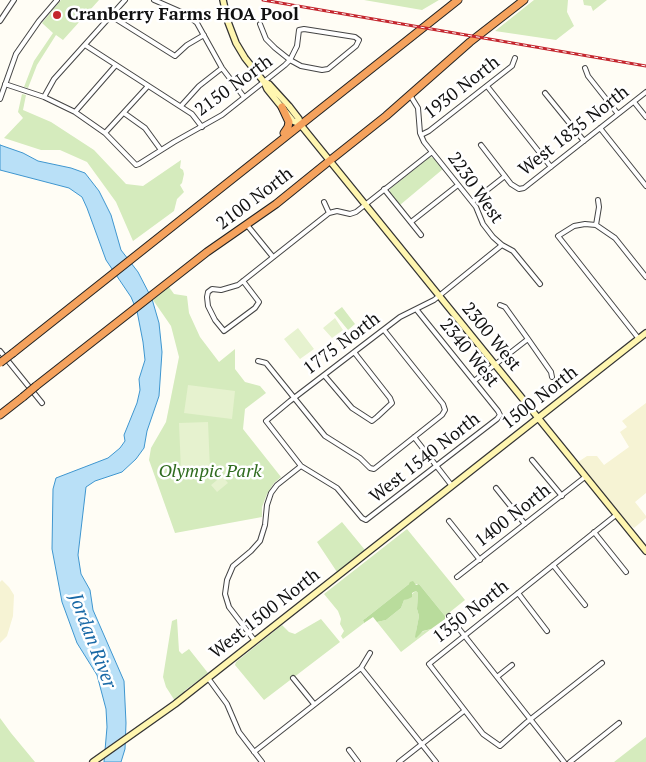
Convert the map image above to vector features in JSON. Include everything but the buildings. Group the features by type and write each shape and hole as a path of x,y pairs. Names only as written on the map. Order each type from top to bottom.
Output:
{"highway":[{"name":"2100 North","path":"0,363 458,0"},
{"name":"2100 North","path":"0,415 207,252 276,204 330,161 470,42 524,0"},
{"path":"262,154 288,127 288,120 282,107"}],"main road":[{"path":"223,0 228,22 236,43 245,58 294,122 300,124 299,118 271,85 264,82"},
{"name":"2300 West","path":"300,124 646,551"},
{"name":"1500 North","path":"452,486 646,333"},
{"name":"West 1500 North","path":"93,762 130,737 208,678 452,486"}],"street":[{"path":"0,20 14,0"},
{"path":"0,99 16,54 39,21 57,0"},
{"path":"44,97 51,82 125,0"},
{"path":"154,0 190,17 197,23 222,68 244,97"},
{"path":"111,16 175,56 187,45 204,35"},
{"path":"260,24 269,44 290,60"},
{"name":"2150 North","path":"105,134 136,165 139,164 222,115 264,82 290,60 296,46 299,30 304,29 355,37 359,40 356,46 328,69 322,70 302,66 290,60"},
{"path":"85,45 181,106 196,117 202,127"},
{"name":"1930 North","path":"421,135 429,132 512,66 515,58"},
{"path":"75,112 116,65"},
{"path":"181,106 199,86 222,68"},
{"path":"585,68 588,76 618,114"},
{"path":"5,84 44,97 75,112 105,134 148,86"},
{"path":"487,86 551,167"},
{"name":"West 1835 North","path":"505,176 518,189 526,187 646,92"},
{"path":"545,93 584,141"},
{"name":"2230 West","path":"409,94 418,108 421,135 432,152 478,209 485,226 502,245 513,250 540,284"},
{"path":"634,102 646,117"},
{"path":"124,113 145,128 161,150"},
{"path":"600,128 646,186"},
{"path":"472,202 505,176 481,145"},
{"path":"243,281 259,302 255,308 224,331 215,320 208,306 208,292 212,289 230,288 243,281 329,213 335,211 350,214 356,212 432,152"},
{"path":"411,222 458,184"},
{"path":"384,189 421,235"},
{"path":"596,225 599,207 598,200"},
{"path":"324,202 329,213"},
{"path":"247,225 273,257"},
{"path":"639,339 558,236 574,226 596,225 616,238 646,277"},
{"name":"1775 North","path":"301,466 266,422 269,418 400,317 429,304 439,297 502,245"},
{"path":"500,305 504,307 528,339 551,372 552,377"},
{"name":"2340 West","path":"416,309 500,415"},
{"path":"258,361 266,363 325,436 360,458 370,468 374,468 442,415 445,410 384,330"},
{"path":"474,381 528,339"},
{"path":"0,351 42,403"},
{"path":"324,375 352,408 372,421 392,403 354,352"},
{"name":"West 1540 North","path":"301,466 337,488 362,518 366,520 500,415"},
{"path":"414,437 452,486"},
{"path":"532,460 562,496"},
{"path":"255,641 229,608 225,594 226,580 233,566 260,541 271,494 277,485 301,466"},
{"name":"1400 North","path":"457,577 585,477"},
{"path":"496,488 525,524"},
{"name":"1350 North","path":"530,719 500,746 483,734 428,664 616,515"},
{"path":"449,521 480,560"},
{"path":"594,532 626,572"},
{"path":"553,565 585,605"},
{"path":"518,593 547,631"},
{"path":"449,616 564,762"},
{"path":"254,752 361,668 370,653"},
{"path":"530,719 602,663"},
{"path":"497,677 512,665"},
{"path":"361,668 436,762"},
{"path":"208,678 227,704 239,732 262,762"},
{"path":"293,678 314,704"},
{"path":"399,762 464,711"},
{"path":"570,762 619,722"},
{"path":"349,750 358,762"}],"shaded area":[{"path":"646,403 646,493 635,502 646,518 634,528 578,462 587,456 597,456 604,465 629,447 620,432 627,427 622,421"},
{"path":"2,580 14,595 13,616 7,636 0,643 0,582"}],"green space":[{"path":"61,0 99,0 63,40 56,35 37,65 28,88 24,87 34,61 53,33 42,23"},
{"path":"364,0 439,0 422,10"},
{"path":"534,0 568,0 567,12 574,26 556,40 495,31"},
{"path":"583,0 607,0 593,11 591,6 584,5"},
{"path":"22,94 26,95 23,110 51,122 94,150 126,184 143,186 181,160 180,168 184,174 180,185 184,192 177,199 174,211 133,241 116,202 87,162 60,150 41,150 4,138 23,118 18,112"},
{"path":"430,157 434,158 443,169 400,205 390,193 390,189"},
{"name":"Olympic Park","path":"169,287 174,294 187,296 189,313 200,337 219,362 235,349 235,369 245,382 260,386 266,393 245,409 243,429 281,477 274,483 267,494 262,507 262,517 175,533 149,460 151,448 166,422 179,357 171,326 153,300"},
{"path":"342,307 355,324 348,330 334,313"},
{"path":"335,318 343,330 332,338 323,328"},
{"path":"298,328 314,349 300,359 284,339"},
{"path":"188,385 235,391 232,419 184,413"},
{"path":"208,422 210,470 181,471 179,423"},
{"path":"222,476 228,483 217,492 211,485"},
{"path":"342,522 365,550 337,572 317,542"},
{"path":"407,529 465,600 445,616 419,584 409,584 363,620 364,623 343,639 341,636 344,631 340,624 341,619 338,611 324,594"},
{"path":"413,581 416,585 419,584 445,616 445,619 431,629 423,631 416,638 419,616 417,609 418,593 416,591 412,593 412,597 404,600 401,608 386,620 377,622 373,617 364,623 363,620"},
{"path":"416,591 418,593 417,609 419,616 416,632 419,634 431,629 401,652 377,622 386,620 401,608 404,600"},
{"path":"177,619 179,651 182,654 189,649 208,673 184,691 175,701 166,687 163,677 172,621"},
{"path":"321,619 340,642 264,700 235,665 236,662 282,625 289,632 295,634"},
{"path":"0,718 11,733 35,762 0,762"},
{"path":"646,737 646,762 614,762"}],"water":[{"name":"Jordan River","path":"0,145 23,153 38,161 85,173 99,191 111,215 121,250 138,272 152,299 159,323 162,352 159,396 147,431 144,448 136,459 122,472 95,481 86,487 78,555 81,574 90,590 93,610 124,681 126,723 125,749 121,762 104,762 107,727 106,709 97,675 77,643 62,602 52,549 53,489 56,478 108,458 125,441 124,435 137,403 140,390 139,379 145,360 137,311 131,297 106,260 82,197 69,188 0,170"}],"railway":[{"path":"263,0 646,66"}],"place":[{"name":"Cranberry Farms HOA Pool","path":"57,15"}]}
